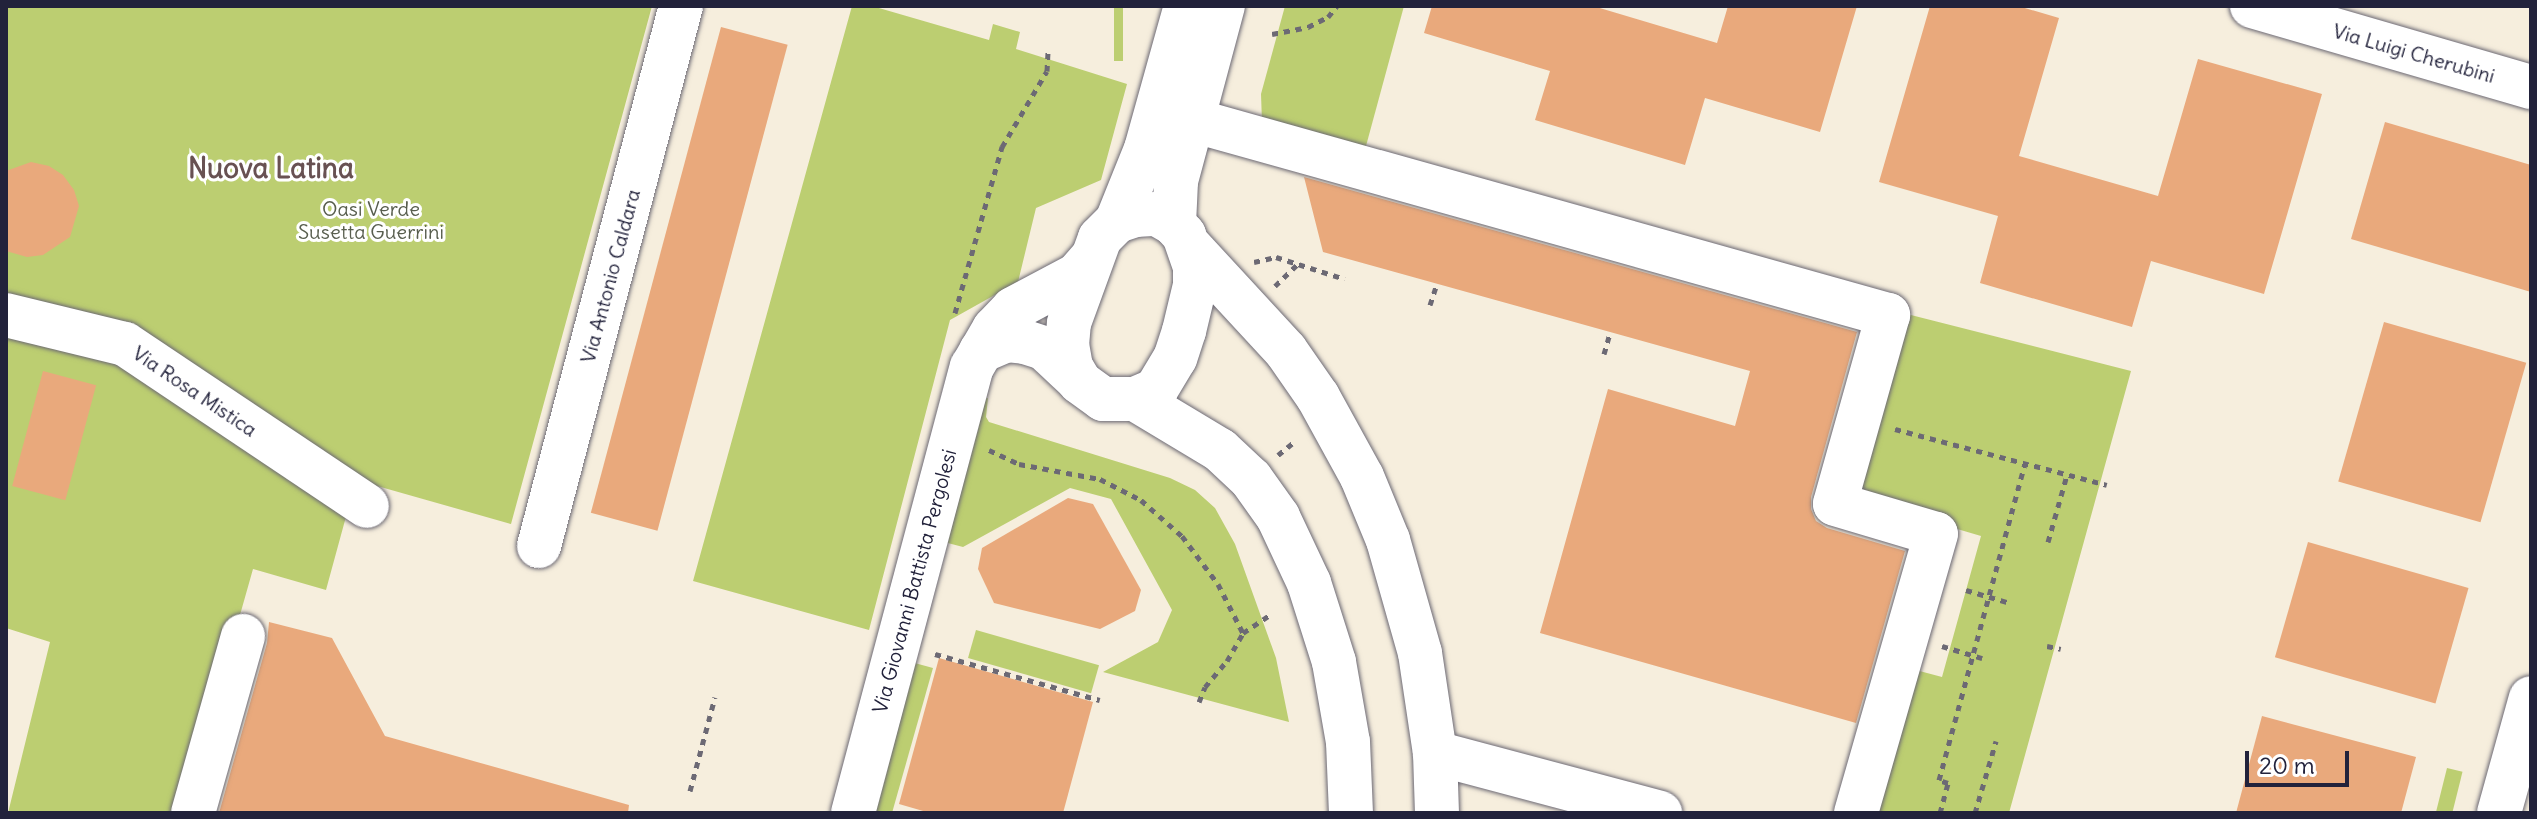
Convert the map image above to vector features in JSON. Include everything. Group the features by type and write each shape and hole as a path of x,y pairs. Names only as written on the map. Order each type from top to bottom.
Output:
{"street":[{"name":"Via Antonio Caldara","path":"539,546 681,6"},
{"path":"1077,379 1071,367 1068,334 1091,259 1100,238 1117,221 1146,149 1186,6"},
{"path":"967,336 1025,342 1044,348 1103,399 1135,399 1156,390 1175,358 1195,285 1182,236 1176,181 1223,6"},
{"name":"Via Luigi Cherubini","path":"2252,6 2531,87"},
{"path":"1192,120 1888,315 1835,504 1936,534 1856,813"},
{"path":"1117,221 1135,215 1157,214 1182,236 1293,360 1362,477 1388,540 1414,629 1435,753 1437,813"},
{"name":"Via Giovanni Battista Pergolesi","path":"853,813 964,391 967,336 994,329 1013,309 1077,275 1091,259"},
{"name":"Via Rosa Mistica","path":"6,315 125,344 367,506"},
{"path":"1135,399 1220,450 1251,479 1278,517 1309,583 1331,650 1346,720 1351,813"},
{"path":"193,813 243,636"},
{"path":"2499,813 2531,698"},
{"path":"1435,753 1660,813"}],"path":[{"path":"1272,34 1308,27 1328,17 1337,6"},
{"path":"967,336 1002,147 1047,71 1048,50"},
{"path":"1276,257 1345,279"},
{"path":"1271,290 1297,265"},
{"path":"1430,305 1436,287"},
{"path":"1604,354 1609,336"},
{"path":"1858,419 2107,485"},
{"path":"979,445 1019,464 1100,479 1141,500 1182,536 1218,584 1243,633"},
{"path":"1940,813 1948,783 1939,780 2025,464"},
{"path":"2048,542 2067,475"},
{"path":"1966,590 2007,602"},
{"path":"1199,702 1205,687 1227,661 1243,633 1270,615"},
{"path":"898,643 1100,700"},
{"path":"2047,646 2061,649"},
{"path":"690,791 715,697"},
{"path":"1975,813 1996,741"}],"green space":[{"name":"Oasi Verde Susetta Guerrini","path":"6,6 652,6 511,524 356,480 326,590 253,569 184,813 8,813 50,642 6,628"},
{"path":"852,6 872,6 989,40 993,24 1020,32 1016,49 1127,84 1101,180 1036,208 1018,282 950,320 869,630 693,581"},
{"path":"1114,6 1123,6 1123,61 1114,61"},
{"path":"1285,6 1404,6 1363,157 1262,122 1261,94"},
{"path":"1903,313 2131,371 2009,813 1874,813 1912,669 1942,677 1981,536 1852,498"},
{"path":"988,398 986,417 989,422 1170,478 1195,490 1215,508 1235,544 1276,658 1289,722 1103,672 1158,642 1172,610 1111,499 1070,488 963,547 944,542 984,399"},
{"path":"976,630 1099,665 1091,693 968,658"},
{"path":"911,662 933,668 892,813 871,813"},
{"path":"2447,768 2463,772 2452,813 2436,813"}],"building":[{"path":"1432,6 1593,6 1717,43 1728,6 1857,6 1820,132 1705,98 1685,165 1535,120 1550,71 1424,33"},
{"path":"1930,6 2018,6 2059,18 2019,156 2158,196 2198,59 2322,94 2264,294 2151,261 2132,327 1980,283 1998,216 1879,182"},
{"path":"721,27 788,45 657,531 591,513"},
{"path":"2385,122 2531,165 2531,292 2351,239"},
{"path":"31,162 49,166 63,175 74,190 79,206 70,237 43,255 27,257 6,251 6,171"},
{"path":"1304,177 1857,332 1811,497 1811,509 1816,521 1827,528 1905,551 1856,723 1540,633 1608,389 1735,426 1750,371 1323,252"},
{"path":"2384,322 2526,363 2481,522 2338,482"},
{"path":"43,371 96,385 65,500 12,486"},
{"path":"1068,498 1093,504 1141,590 1135,611 1100,629 994,603 978,569 982,548"},
{"path":"2308,542 2469,588 2435,703 2275,657"},
{"path":"269,622 332,638 385,736 629,805 628,813 219,813 267,643"},
{"path":"939,658 1093,702 1063,813 930,813 899,804"},
{"path":"2262,716 2416,757 2401,813 2236,813"}],"district":[{"name":"Nuova Latina","path":"271,168"}]}
